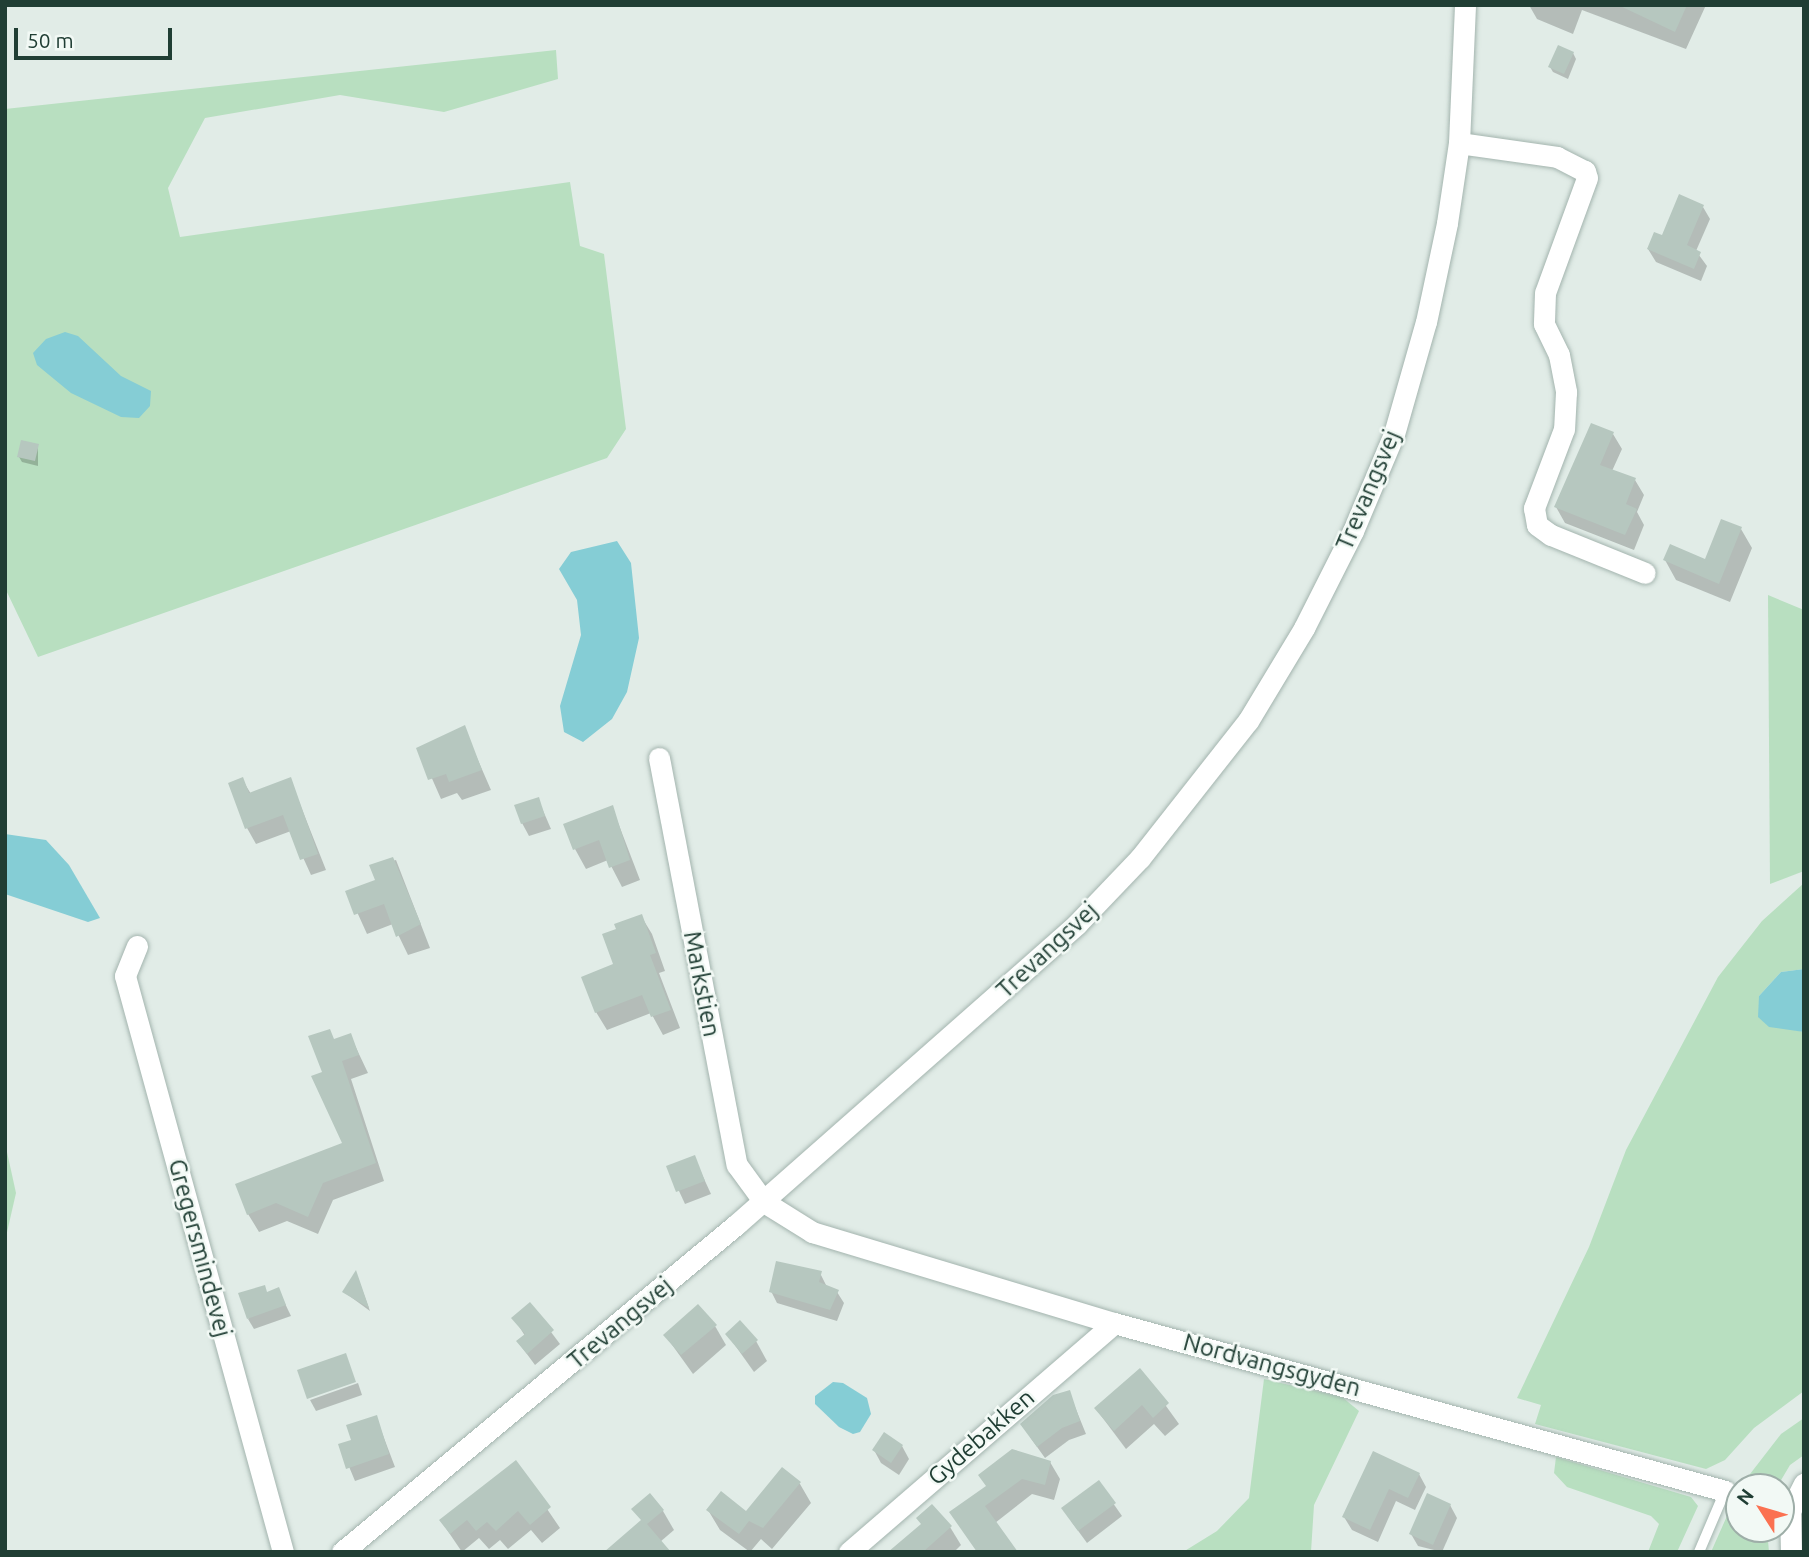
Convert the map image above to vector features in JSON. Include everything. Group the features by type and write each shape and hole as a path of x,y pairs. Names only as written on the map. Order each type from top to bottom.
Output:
{"street":[{"name":"Trevangsvej","path":"342,1552 764,1202 1077,925 1140,859 1248,721 1304,628 1353,531 1394,434 1426,322 1459,143 1465,5"},
{"path":"1459,143 1557,157 1578,164 1587,178 1545,293 1544,324 1559,355 1566,392 1564,429 1534,508 1537,525 1645,573"},
{"name":"Markstien","path":"660,758 737,1165 764,1202"},
{"name":"Gregersmindevej","path":"137,946 125,976 284,1552"},
{"name":"Nordvangsgyden","path":"764,1202 812,1232 1114,1323 1725,1491"},
{"name":"Gydebakken","path":"849,1552 1114,1323"},
{"path":"1791,1552 1790,1511 1804,1483"}],"lane":[{"name":"Nordvangsgyden","path":"1699,1552 1725,1491"}],"green space":[{"path":"556,50 558,79 444,112 340,95 205,118 168,188 180,237 570,182 580,246 604,254 626,429 607,458 38,657 5,588 5,109"},
{"path":"1768,595 1804,610 1804,871 1770,884"},
{"path":"1804,883 1804,969 1781,972 1759,996 1790,1029 1804,1032 1804,1391 1754,1428 1725,1460 1706,1469 1535,1424 1541,1405 1517,1398 1589,1247 1626,1150 1718,977 1762,921"},
{"path":"5,1143 16,1193 5,1241"},
{"path":"1264,1379 1342,1397 1359,1411 1314,1505 1311,1552 1183,1552 1217,1531 1249,1498"},
{"path":"1804,1418 1804,1455 1790,1465 1785,1473 1751,1473 1781,1434"},
{"path":"1556,1457 1691,1497 1698,1506 1677,1552 1648,1552 1659,1524 1651,1516 1567,1487 1554,1473"},
{"path":"1725,1520 1725,1543 1768,1543 1769,1552 1711,1552"}],"water":[{"path":"65,332 78,336 121,376 151,391 150,406 139,418 121,417 71,393 37,365 33,353 46,339"},
{"path":"617,541 631,563 639,638 627,692 612,719 583,742 564,732 560,706 581,635 577,600 559,569 571,552"},
{"path":"5,834 46,840 69,865 100,918 88,922 5,894"},
{"path":"1804,969 1804,1032 1769,1027 1758,1017 1759,996 1781,972"},
{"path":"833,1382 843,1383 867,1398 871,1414 860,1432 853,1434 839,1427 815,1404 815,1396"}],"building":[{"path":"1618,5 1687,5 1675,32"},
{"path":"1558,45 1574,52 1564,74 1548,67"},
{"path":"1679,194 1704,205 1687,245 1701,252 1694,269 1647,249 1654,232 1662,235"},
{"path":"1591,423 1614,432 1600,465 1636,478 1626,504 1637,509 1625,535 1554,507"},
{"path":"21,440 39,444 35,461 17,457"},
{"path":"1721,519 1742,527 1719,584 1663,560 1670,544 1705,559"},
{"path":"465,725 482,770 449,782 446,774 428,780 416,748"},
{"path":"243,777 249,793 291,777 318,854 300,860 283,815 245,829 228,783"},
{"path":"539,797 545,816 521,824 514,805"},
{"path":"613,805 630,860 609,868 599,840 573,850 563,824"},
{"path":"393,857 421,924 396,937 384,904 354,915 345,891 375,880 369,865"},
{"path":"642,914 656,953 650,955 671,1010 651,1017 642,995 595,1013 581,977 613,964 602,934 616,929 614,924"},
{"path":"330,1029 334,1039 351,1033 359,1055 342,1061 376,1163 323,1183 308,1217 276,1203 247,1215 235,1184 342,1143 311,1076 322,1072 308,1036"},
{"path":"695,1155 705,1181 676,1192 666,1166"},
{"path":"776,1261 822,1271 819,1282 839,1290 830,1310 769,1292"},
{"path":"356,1270 369,1308 342,1292"},
{"path":"265,1285 267,1292 279,1287 286,1305 247,1319 238,1293"},
{"path":"530,1302 554,1330 527,1354 516,1341 525,1334 511,1318"},
{"path":"698,1304 717,1325 681,1355 663,1335"},
{"path":"740,1320 758,1340 742,1354 725,1334"},
{"path":"346,1353 356,1382 307,1399 297,1370"},
{"path":"1140,1368 1169,1403 1153,1418 1142,1405 1114,1431 1094,1408"},
{"path":"1070,1390 1080,1421 1062,1428 1037,1447 1020,1424 1053,1395"},
{"path":"377,1415 389,1454 346,1469 338,1444 351,1440 346,1425"},
{"path":"884,1432 903,1445 891,1463 872,1450"},
{"path":"1012,1449 1051,1461 1045,1485 1022,1479 985,1506 1018,1552 977,1552 949,1512 986,1486 978,1475"},
{"path":"1373,1451 1420,1473 1408,1498 1389,1489 1370,1530 1342,1517"},
{"path":"516,1460 551,1507 530,1525 518,1511 496,1531 487,1522 476,1531 467,1520 450,1534 439,1520"},
{"path":"782,1467 801,1482 763,1528 749,1521 739,1534 706,1510 721,1491 746,1511"},
{"path":"1099,1480 1116,1503 1078,1531 1061,1508"},
{"path":"650,1493 664,1510 647,1524 671,1552 604,1552 641,1520 631,1509"},
{"path":"1427,1493 1451,1504 1433,1545 1409,1534"},
{"path":"932,1504 952,1526 923,1552 888,1552 921,1524 916,1518"}]}
